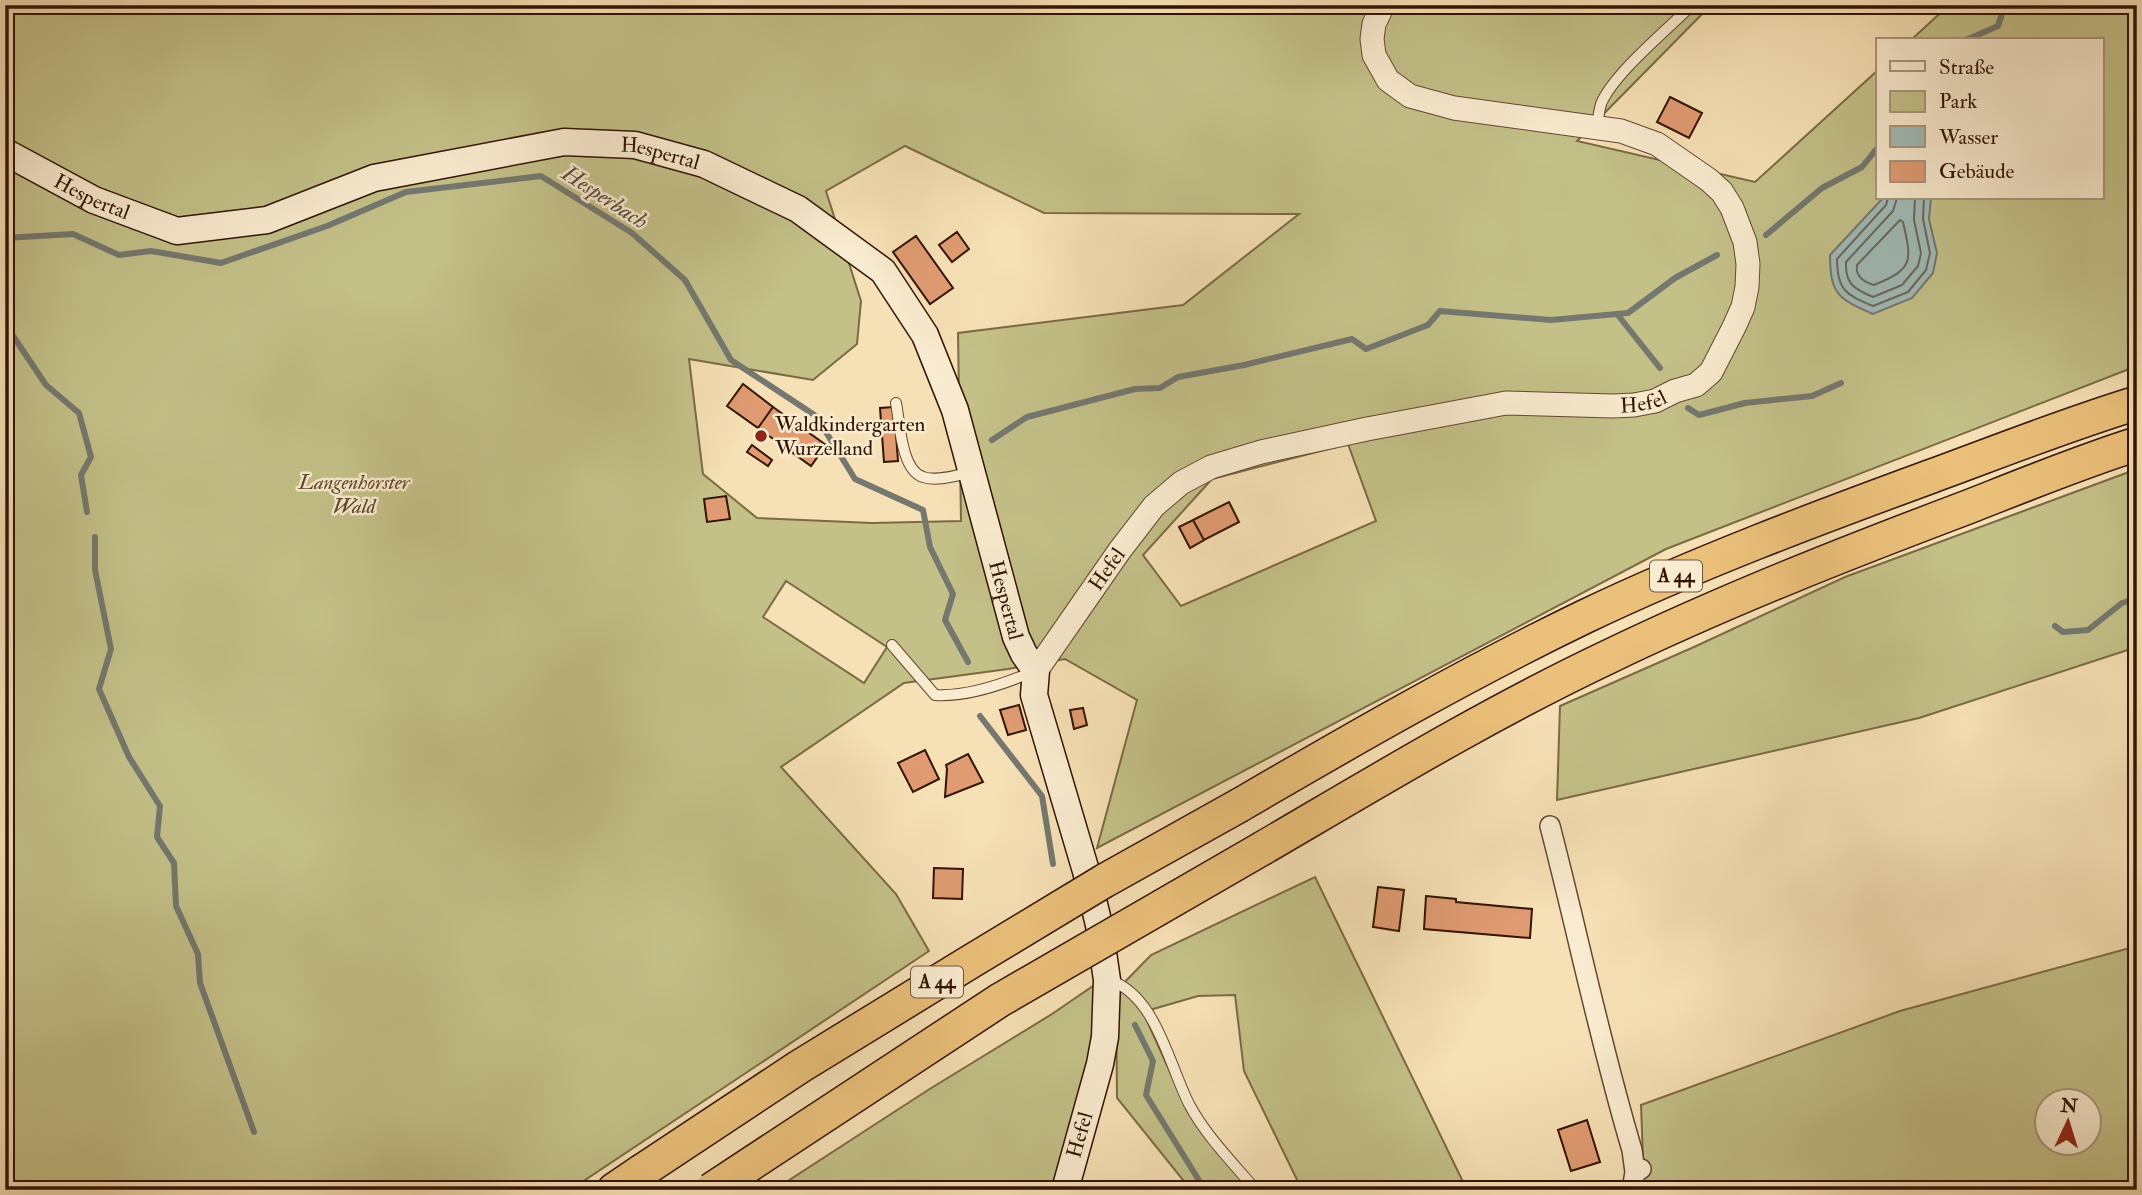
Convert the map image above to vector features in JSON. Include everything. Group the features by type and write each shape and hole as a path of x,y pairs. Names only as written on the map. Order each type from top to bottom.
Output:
{"highway":[{"name":"A 44","path":"614,1190 799,1067 1104,881 1487,666 1585,617 1691,569 1884,494 2137,403"},
{"name":"A 44","path":"711,1190 1000,1000 1508,708 1605,658 1706,612 1901,532 2137,444"}],"main road":[{"name":"Hespertal","path":"5,152 94,200 177,231 267,220 374,178 564,142 635,145 704,164 798,209 883,271 925,335 955,410 1016,637 1036,671"},
{"name":"Hefel","path":"1036,671 1034,695 1086,870 1099,925 1107,980 1107,1018 1100,1065 1065,1190"}],"street":[{"name":"Hefel","path":"1036,671 1154,506 1181,483 1211,467 1261,452 1367,429 1507,403 1634,405 1655,401 1696,385 1711,372 1743,307 1747,287 1745,242 1732,208 1722,192 1666,149 1621,131 1454,107 1410,96 1388,80 1374,55 1374,24 1383,5"},
{"path":"1550,827 1571,907 1580,955 1632,1150 1636,1177"}],"lane":[{"path":"1597,126 1602,103 1616,81 1692,5"},
{"path":"896,403 906,457 913,470 923,478 947,478 972,472"},
{"path":"892,645 935,695 953,696 1015,680 1036,671"},
{"path":"1107,980 1123,985 1143,1004 1174,1063 1189,1104 1214,1142 1256,1190"}],"green space":[{"name":"Langenhorster Wald","path":"5,5 1711,5 1577,141 1755,182 1876,72 1876,200 2104,200 2104,38 1913,38 1949,5 2137,5 2137,366 1666,549 1097,848 1137,700 1065,659 904,683 781,767 896,894 929,951 570,1190 5,1190","holes":["905,146 1044,213 1299,214 1183,305 958,333 961,521 872,523 757,518 703,474 689,359 813,380 857,344 861,301 826,191","1348,444 1376,521 1181,606 1143,555 1212,479","786,581 887,647 864,683 763,617"]},
{"path":"2137,469 2137,647 1919,718 1557,800 1560,706 1845,577"},
{"path":"1315,877 1467,1190 1302,1190 1244,1071 1235,995 1198,996 1143,1012 1183,1101 1254,1190 1191,1190 1117,1098 1116,991 1151,955"},
{"path":"2137,946 2137,1190 1632,1190 1644,1184 1641,1105 1900,1011"},
{"path":"1107,980 1065,1190 774,1190 1096,984"}],"water":[{"path":"1881,200 1931,200 1929,219 1937,253 1933,273 1912,298 1873,314 1852,304 1839,294 1835,287 1830,255"}],"building":[{"path":"1670,97 1702,113 1689,138 1657,122"},
{"path":"957,232 969,249 952,262 939,245"},
{"path":"916,236 953,288 930,304 893,252"},
{"path":"743,384 773,407 758,428 727,406"},
{"path":"773,407 826,445 811,466 758,428"},
{"path":"894,407 898,461 884,462 880,408"},
{"path":"752,445 772,460 768,466 747,452"},
{"path":"726,496 730,519 707,522 704,499"},
{"path":"1229,502 1239,522 1204,540 1193,520"},
{"path":"1193,520 1204,540 1190,548 1179,527"},
{"path":"1019,705 1026,730 1008,735 1000,710"},
{"path":"1083,708 1087,725 1074,729 1070,710"},
{"path":"925,750 939,779 913,792 898,763"},
{"path":"968,754 983,782 945,797 946,765"},
{"path":"934,868 963,869 962,899 933,898"},
{"path":"1378,887 1404,890 1399,931 1373,927"},
{"path":"1426,896 1456,899 1456,902 1532,909 1530,938 1424,929"},
{"path":"1587,1120 1600,1162 1571,1171 1558,1130"}],"waterway":[{"path":"1971,38 1998,26 2005,5"},
{"path":"1766,235 1822,188 1862,167 1876,150"},
{"name":"Hesperbach","path":"5,238 73,234 119,255 151,251 221,263 327,226 406,192 541,176 632,233 685,280 731,360 816,416 855,479 923,510 930,547 953,594 945,620 968,662"},
{"path":"992,440 1027,417 1135,389 1160,388 1178,377 1244,365 1352,339 1366,349 1428,325 1440,311 1551,320 1628,313 1675,278 1717,255"},
{"path":"1617,314 1660,368"},
{"path":"5,324 46,385 79,413 91,457 81,475 87,512"},
{"path":"1688,408 1699,415 1745,403 1812,396 1841,383"},
{"path":"95,537 95,570 111,649 99,689 129,757 160,806 157,837 174,863 176,906 198,954 200,983 254,1132"},
{"path":"2055,626 2063,632 2088,630 2122,603 2137,598"},
{"name":"Hesperbach","path":"980,716 1042,796 1053,864"},
{"name":"Hesperbach","path":"1135,1025 1153,1061 1146,1095 1205,1190"}],"place":[{"name":"Waldkindergarten Wurzelland","path":"761,436"}]}
